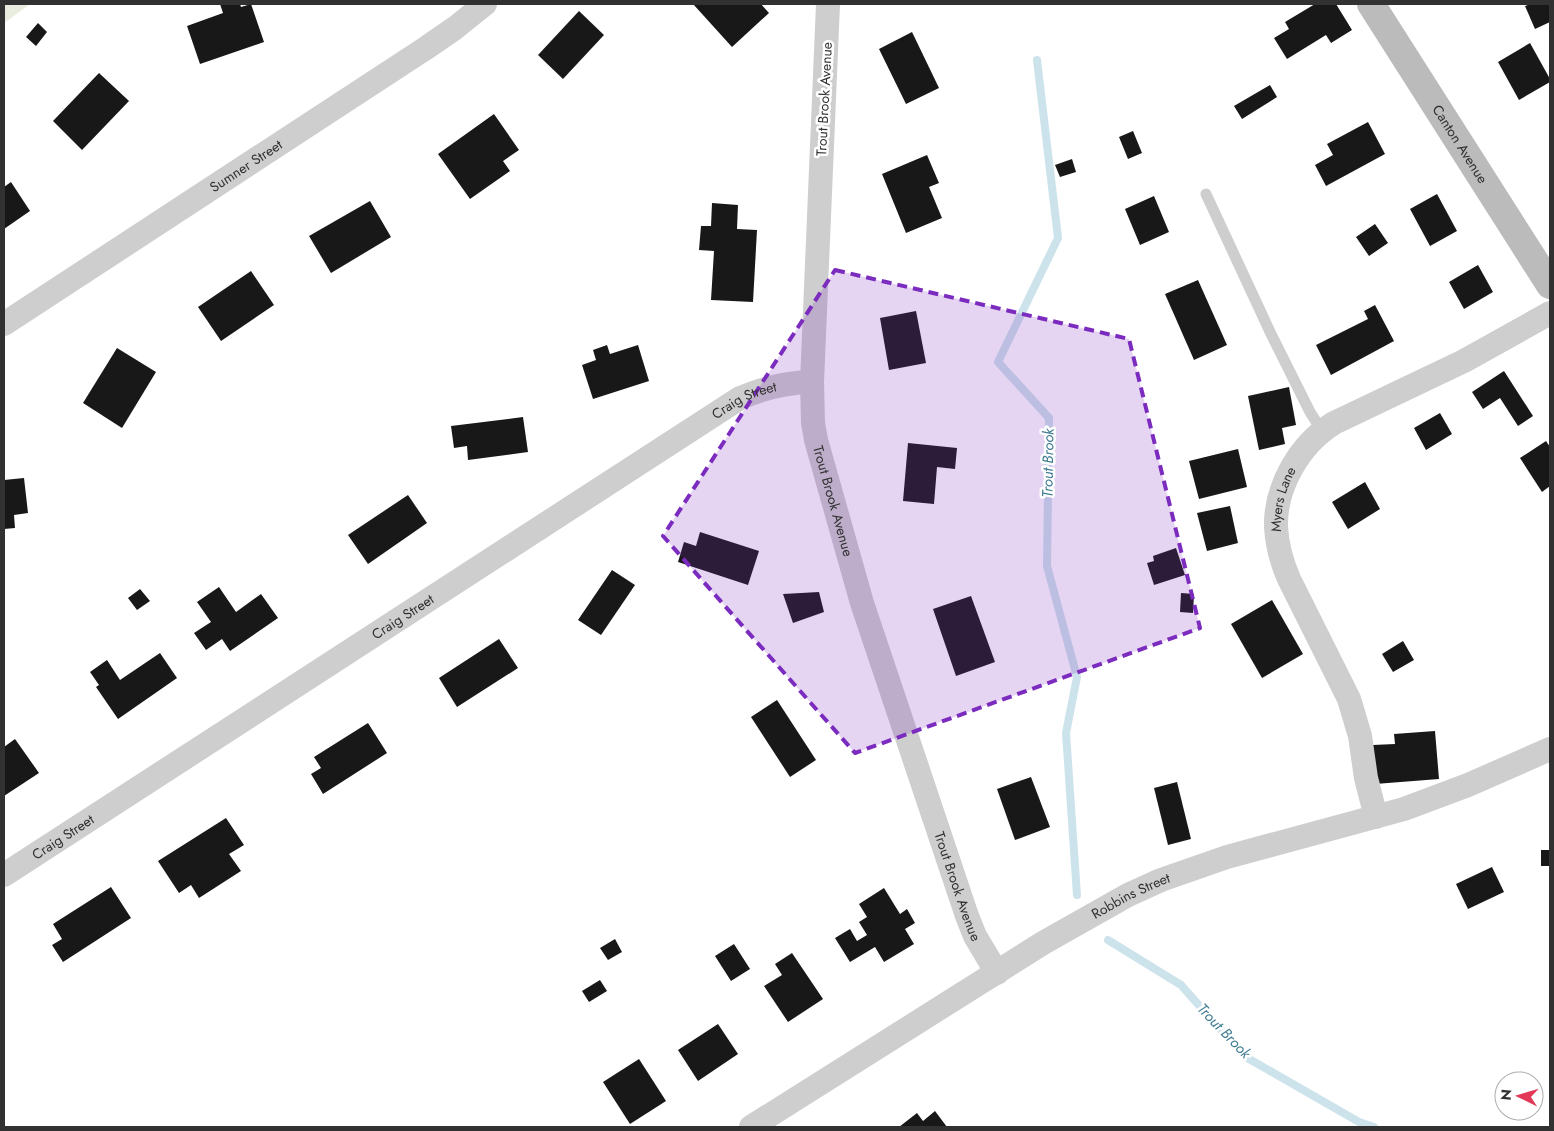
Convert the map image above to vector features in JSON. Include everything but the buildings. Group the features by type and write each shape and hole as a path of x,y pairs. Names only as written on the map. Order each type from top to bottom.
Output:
{"main road":[{"name":"Canton Avenue","path":"1377,6 1550,285"}],"street":[{"name":"Sumner Street","path":"4,324 426,48 485,4"},
{"name":"Trout Brook Avenue","path":"828,4 812,382 813,423 817,447 862,603 966,916 996,973"},
{"name":"Myers Lane","path":"1376,817 1366,778 1360,736 1349,700 1282,562 1276,527 1280,495 1302,452 1322,431 1334,423 1464,361 1550,313"},
{"name":"Craig Street","path":"4,875 740,398 778,384 812,382"},
{"name":"Robbins Street","path":"751,1127 1071,926 1161,880 1227,857 1404,809 1468,785 1550,749"}],"lane":[{"path":"1206,194 1275,343 1310,412 1322,431"}],"highlighted area":[{"path":"835,270 1129,339 1200,628 855,753 663,536"}],"shaded area":[{"path":"4,4 30,4 4,23"}],"waterway":[{"name":"Trout Brook","path":"1037,60 1058,238 998,362 1049,418 1047,566 1077,677 1066,733 1077,895"},
{"name":"Trout Brook","path":"1108,940 1181,985 1244,1056 1359,1122 1374,1127"}]}
